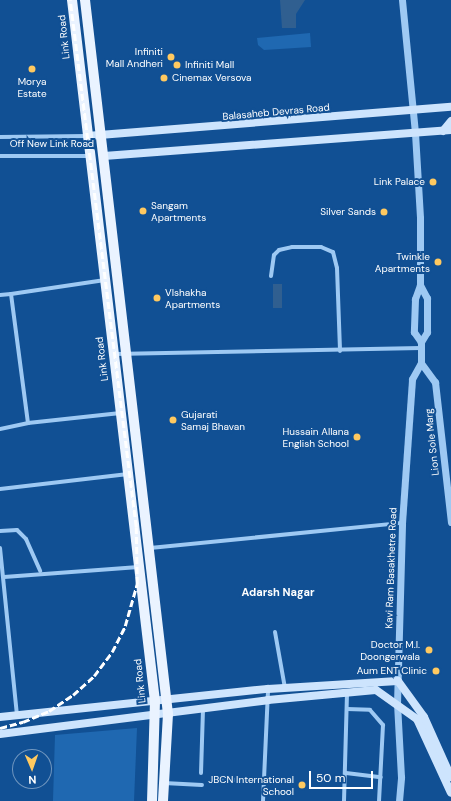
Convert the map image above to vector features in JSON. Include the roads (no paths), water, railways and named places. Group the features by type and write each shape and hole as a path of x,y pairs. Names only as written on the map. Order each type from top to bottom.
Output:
{"main road":[{"name":"Link Road","path":"72,0 88,156 105,280 155,701 156,716 152,801"},
{"path":"86,0 168,714 163,801"},
{"name":"Balasaheb Devras Road","path":"87,136 451,107"},
{"path":"104,156 447,131 451,121"},
{"name":"Off New Link Road","path":"88,156 104,156"},
{"path":"140,579 153,578"},
{"path":"0,734 156,716 398,681 424,717 451,777"},
{"path":"0,717 268,689 347,688 376,690 417,719 451,793"}],"street":[{"path":"402,0 415,133 420,285 415,299 414,332 421,345"},
{"path":"0,137 87,136"},
{"name":"Off New Link Road","path":"0,156 88,156"},
{"path":"271,276 272,262 279,250 321,247 333,252 337,268 340,351"},
{"path":"0,296 105,280"},
{"path":"420,285 427,298 427,332 421,345 421,363"},
{"path":"11,294 28,423"},
{"path":"114,354 340,351 421,345"},
{"name":"Lion Sole Marg","path":"421,363 435,382 451,522"},
{"name":"Kavi Ram Basakhetre Road","path":"399,801 401,777 397,704 402,523 412,379 421,363"},
{"path":"0,429 28,423 121,412"},
{"path":"0,489 128,474"},
{"path":"149,548 402,523"},
{"path":"0,531 17,530 26,539 40,571"},
{"path":"0,548 17,715"},
{"path":"4,577 139,567"},
{"path":"276,632 285,688"},
{"path":"344,801 346,774 347,688"},
{"path":"264,801 268,689"},
{"path":"201,773 203,709"},
{"path":"347,709 370,710 383,725 379,801"},
{"path":"346,774 381,776"},
{"path":"215,780 264,782"},
{"path":"164,783 202,785"}],"railway":[{"path":"0,728 23,722 49,711 73,695 94,676 112,652 125,626 137,584 136,527 70,0"}],"place":[{"name":"Infiniti Mall Andheri","path":"171,57"},
{"name":"Infiniti Mall","path":"177,65"},
{"name":"Morya Estate","path":"32,69"},
{"name":"Cinemax Versova","path":"164,78"},
{"name":"Link Palace","path":"433,182"},
{"name":"Sangam Apartments","path":"143,211"},
{"name":"Silver Sands","path":"384,212"},
{"name":"Twinkle Apartments","path":"438,262"},
{"name":"VIshakha Apartments","path":"157,298"},
{"name":"Gujarati Samaj Bhavan","path":"173,420"},
{"name":"Hussain Allana English School","path":"357,437"},
{"name":"Doctor M.I. Doongerwala","path":"429,650"},
{"name":"Aum ENT Clinic","path":"436,671"},
{"name":"JBCN International School","path":"302,785"}],"district":[{"name":"Adarsh Nagar","path":"278,592"}]}
